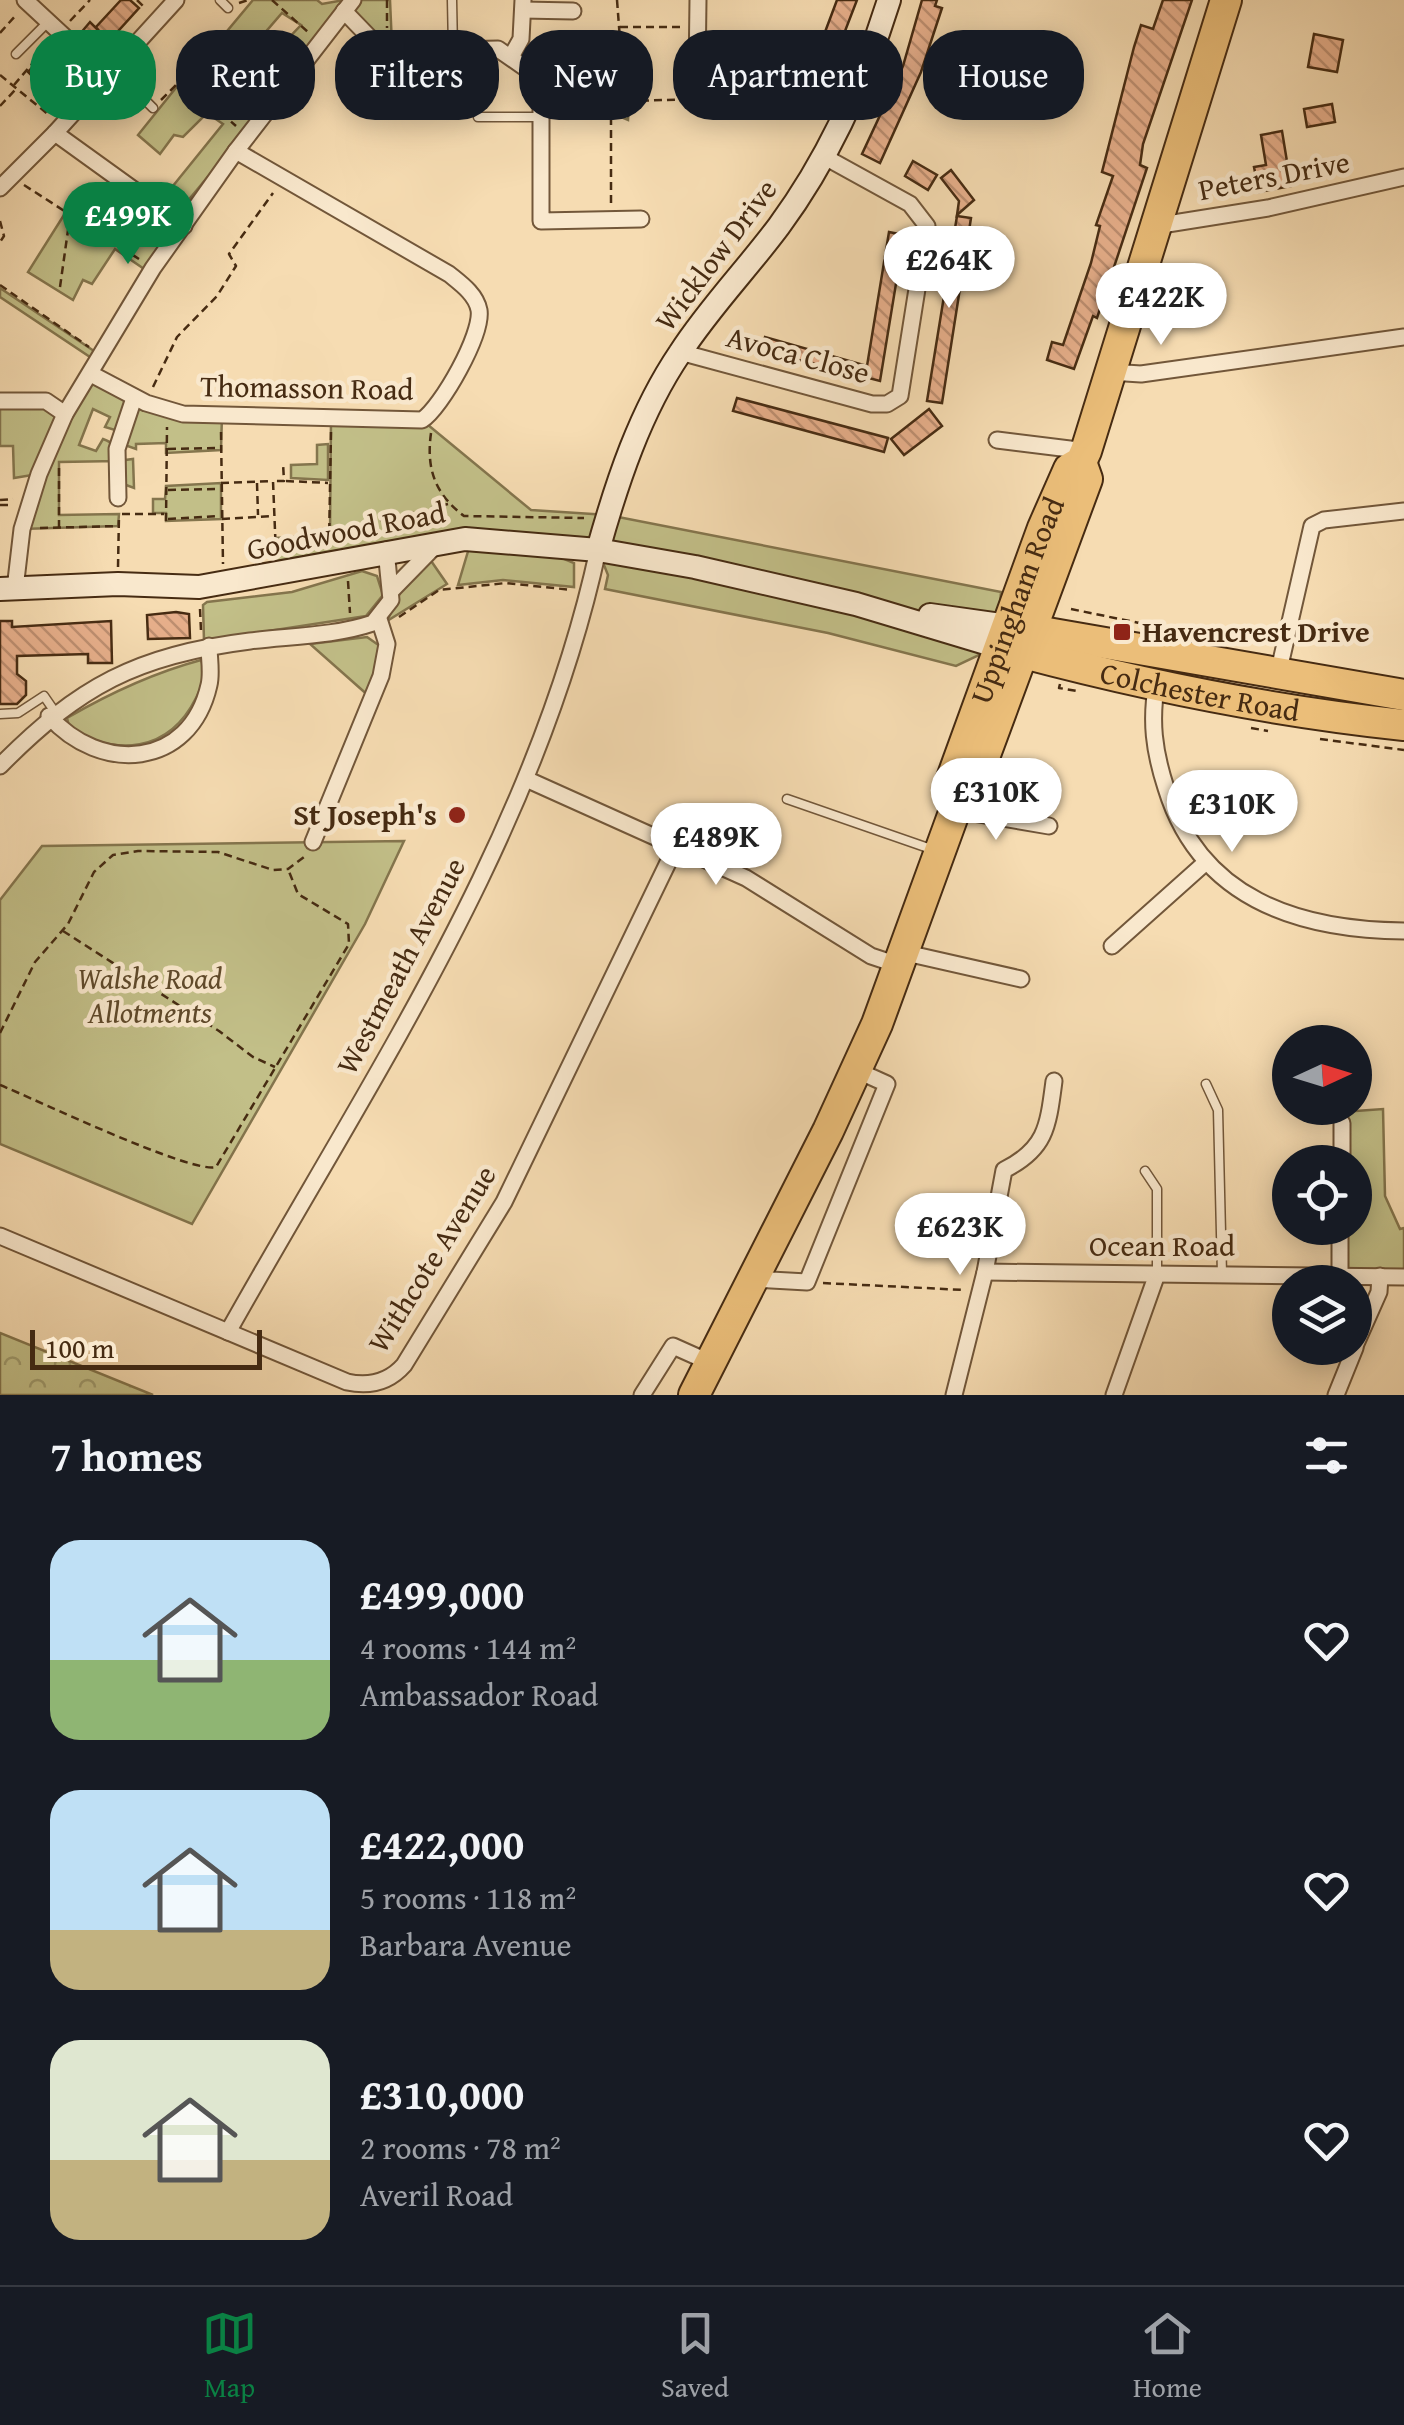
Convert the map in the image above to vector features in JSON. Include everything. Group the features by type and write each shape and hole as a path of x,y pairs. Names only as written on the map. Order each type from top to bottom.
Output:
{"highway":[{"name":"Uppingham Road","path":"694,1395 856,1070 902,960 957,805 951,782 1014,639 1062,547 1087,479 1084,456 1226,0"},
{"name":"Uppingham Road","path":"1014,639 1069,469 1084,456"},
{"path":"1062,547 1060,604 1082,638"},
{"name":"Colchester Road","path":"1014,639 1082,638 1404,696"},
{"name":"Colchester Road","path":"1014,639 1071,667 1276,706 1404,725"}],"street":[{"path":"148,30 176,0"},
{"path":"698,0 698,30"},
{"name":"Wicklow Drive","path":"598,550 639,430 680,352 781,223 823,156 854,96 890,0"},
{"path":"26,1 58,30"},
{"path":"8,589 39,474 65,414 103,357 153,268 236,151 349,5 366,30"},
{"path":"512,55 521,39 523,5 573,11"},
{"path":"499,50 519,61"},
{"path":"0,188 14,178 66,120"},
{"path":"541,120 542,222 641,218"},
{"path":"58,129 184,226"},
{"name":"Thomasson Road","path":"91,374 167,410 332,420 422,420 434,412 474,338 479,310 470,291 449,274 236,151"},
{"name":"Avoca Close","path":"680,352 872,404 888,404 900,396 927,226 910,204 823,156"},
{"name":"Peters Drive","path":"1155,226 1268,208 1404,177"},
{"path":"1110,372 1141,374 1404,337"},
{"path":"118,498 117,449 140,400"},
{"path":"0,402 46,401 65,414"},
{"path":"998,440 1084,456"},
{"path":"1277,676 1312,526 1324,520 1404,511"},
{"name":"Goodwood Road","path":"8,589 118,584 199,588 276,576 342,556 465,539 598,550 1014,639"},
{"path":"312,842 382,676 387,644 381,623 392,590 438,542"},
{"path":"386,550 392,590"},
{"name":"Westmeath Avenue","path":"228,1332 339,1133 430,984 526,780 561,686 598,550"},
{"path":"0,766 52,714 124,672 206,646 381,623"},
{"path":"52,714 75,742 98,753 123,756 159,748 183,730 201,705 209,686 206,646"},
{"path":"1157,682 1154,749 1175,818 1205,863 1246,894 1290,916 1328,927 1404,931"},
{"path":"526,780 746,878 870,956 888,962 915,955 1021,980"},
{"path":"957,805 1049,826"},
{"name":"Withcote Avenue","path":"0,1236 356,1384 376,1383 399,1371 504,1202 677,844"},
{"path":"1112,946 1205,863"},
{"path":"753,1279 806,1282 887,1084 856,1070"},
{"path":"954,1395 985,1272 1004,1170 1030,1156 1044,1134 1054,1082"},
{"name":"Ocean Road","path":"985,1272 1272,1275"},
{"path":"1114,1395 1157,1274"},
{"name":"Ocean Road","path":"1372,1276 1404,1276"},
{"path":"1372,1310 1380,1292 1380,1276"},
{"path":"642,1395 674,1346 711,1363"},
{"path":"1336,1395 1348,1365"}],"lane":[{"path":"220,0 228,8"},
{"path":"452,0 453,30"},
{"path":"16,54 54,27"},
{"path":"0,714 18,713 44,696 52,714"},
{"path":"787,799 939,852"},
{"path":"1206,1084 1218,1110 1222,1274"},
{"path":"1145,1171 1157,1190 1157,1274"}],"path":[{"path":"0,106 54,27 90,0"},
{"path":"272,0 318,42"},
{"path":"386,0 387,30"},
{"path":"617,0 620,30"},
{"path":"0,33 26,1"},
{"path":"620,27 698,27"},
{"path":"0,76 58,129"},
{"path":"156,105 177,84 189,84 248,136"},
{"path":"610,199 611,120"},
{"path":"14,178 153,268"},
{"path":"140,400 177,338 216,296 236,266 229,254 283,180"},
{"path":"60,287 70,214"},
{"path":"0,221 4,236 0,242"},
{"path":"0,285 103,357"},
{"path":"166,518 167,410"},
{"path":"434,412 428,454 431,473 448,504 464,516 557,515 606,520"},
{"path":"222,415 224,584"},
{"path":"332,420 331,483 351,628"},
{"path":"166,450 222,448"},
{"path":"59,462 59,527"},
{"path":"284,463 284,481"},
{"path":"166,490 257,481 331,483"},
{"path":"257,481 258,517"},
{"path":"273,481 276,576"},
{"path":"342,556 364,538 373,522 448,504"},
{"path":"118,584 118,514 166,518 275,516"},
{"path":"22,529 118,526"},
{"path":"381,623 439,590 506,583 589,593"},
{"path":"199,588 206,646"},
{"path":"0,1033 35,962 63,931 94,872 123,852 218,852 273,870 288,869 302,860 312,842"},
{"path":"0,1086 208,1169 222,1161 349,944 350,934 339,916 298,894 290,884 288,869"},
{"path":"63,931 220,1031 253,1057 276,1067"},
{"path":"806,1282 979,1291"}],"green space":[{"path":"253,0 317,0 322,4 344,0 315,48 315,30 296,30 301,25 282,13 267,30 228,30"},
{"path":"353,0 390,0 391,30 370,30 344,11"},
{"path":"176,88 176,120 200,120 183,137 174,135 160,154 138,135 150,120 156,120 156,113"},
{"path":"217,120 255,120 186,203 164,197 223,124"},
{"path":"69,207 128,244 147,212 178,234 150,273 115,249 92,284 83,280 73,300 28,272"},
{"path":"0,288 103,357 99,363 0,297"},
{"path":"91,374 134,398 222,415 221,450 166,453 166,443 136,444 136,449 119,443 122,432 105,427 110,417 93,409 79,445 96,451 103,439 114,447 117,461 59,462 59,515 119,514 118,526 22,529 38,474 14,478 13,446 0,446 0,401 46,401 65,413"},
{"path":"422,420 531,510 608,515 1001,592 996,647 956,666 828,633 605,589 608,575 598,550 469,535 276,577 276,538 330,535 331,421"},
{"path":"328,444 328,480 291,478 291,465 317,464 317,445"},
{"path":"133,459 134,488 118,482 117,461"},
{"path":"221,483 221,519 166,521 166,513 153,513 153,499 165,499 166,486"},
{"path":"469,548 562,558 574,563 574,587 503,580 458,585"},
{"path":"427,555 447,584 387,621 406,580"},
{"path":"362,571 377,576 383,595 366,616 204,641 203,605 207,602 292,592"},
{"path":"367,637 387,651 370,697 310,644"},
{"path":"201,660 204,675 196,698 185,716 156,739 140,744 104,743 69,726 67,718 99,700 149,677"},
{"name":"Walshe Road Allotments","path":"404,841 365,924 192,1224 0,1144 0,900 42,846"},
{"path":"1383,1109 1385,1196 1400,1229 1404,1228 1404,1277 1372,1276 1372,1265 1340,1265 1340,1245 1372,1245 1372,1145 1341,1145 1342,1125 1372,1125 1372,1110"},
{"path":"0,1333 153,1395 0,1395"}],"building":[{"path":"121,0 130,0 139,8 119,30 96,27"},
{"path":"837,0 857,0 845,30 826,30"},
{"path":"922,0 937,0 935,6 942,8 935,30 923,30 923,66 903,112 903,66"},
{"path":"1163,0 1192,0 1143,144 1140,165 1147,168 1097,318 1093,316 1074,369 1047,360 1052,342 1063,345 1091,263 1100,226 1096,225 1113,176 1102,172 1141,25 1153,29"},
{"path":"1314,34 1343,40 1337,72 1308,67"},
{"path":"1332,104 1335,122 1307,127 1304,109"},
{"path":"878,120 899,120 880,163 862,154"},
{"path":"1282,131 1291,186 1259,192 1254,167 1266,165 1261,135"},
{"path":"913,161 937,175 928,190 905,176"},
{"path":"951,170 974,200 957,215 959,201 941,178"},
{"path":"957,216 971,218 942,403 927,401"},
{"path":"889,232 904,235 880,381 761,350 765,337 867,366"},
{"path":"737,398 888,438 884,452 733,411"},
{"path":"929,409 942,426 904,455 891,439"},
{"path":"189,614 190,638 148,639 147,615"},
{"path":"0,621 12,621 12,627 111,621 112,663 88,663 88,654 17,656 17,674 26,681 26,695 17,704 0,704"}],"place":[{"name":"Havencrest Drive","path":"1122,632"},
{"name":"St Joseph's","path":"457,815"}]}
